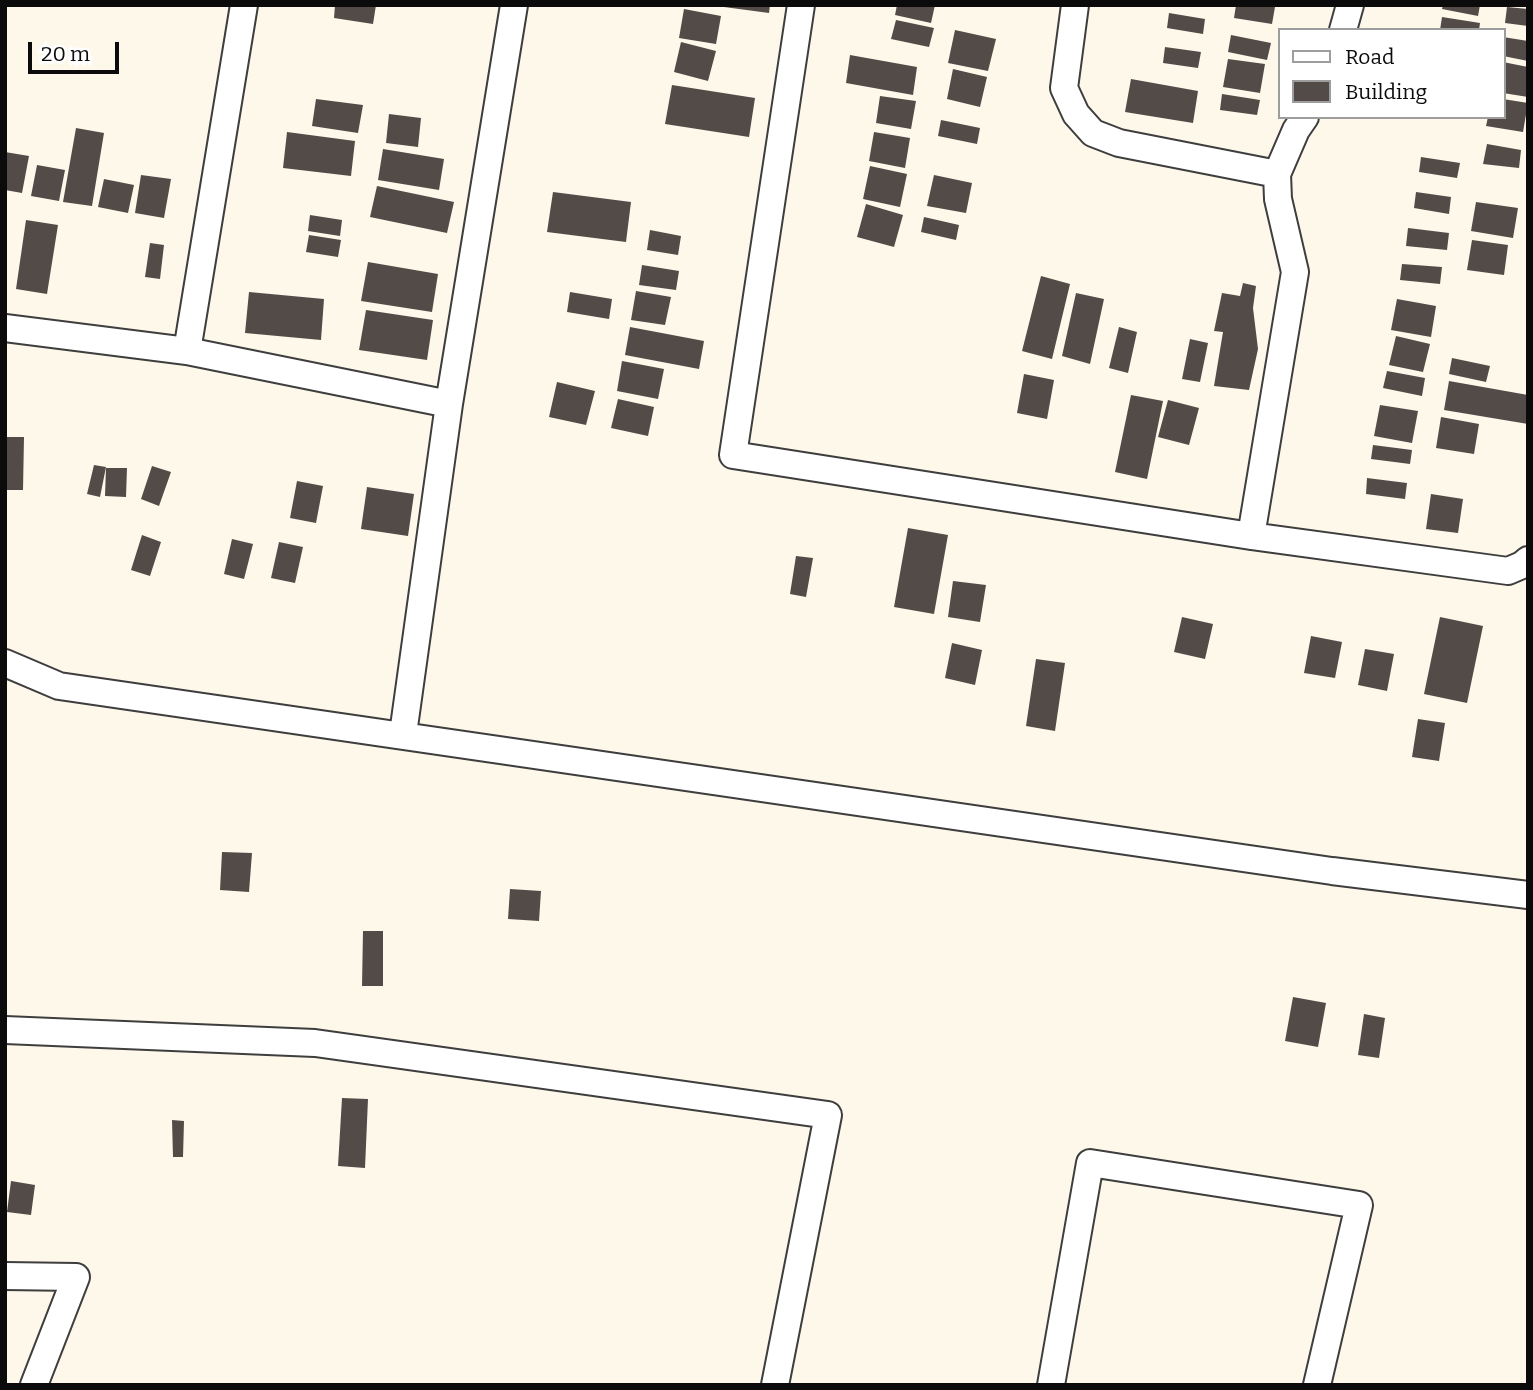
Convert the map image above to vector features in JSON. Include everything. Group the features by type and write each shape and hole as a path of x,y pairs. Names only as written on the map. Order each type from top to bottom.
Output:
{"street":[{"path":"187,351 244,5"},
{"path":"402,734 449,404 514,5"},
{"path":"801,5 733,455 1251,536 1508,571 1528,560"},
{"path":"1076,5 1064,88 1076,114 1093,133 1119,143 1278,174"},
{"path":"1344,28 1350,5"},
{"path":"1251,536 1296,272 1278,200 1278,174 1296,130 1304,119"},
{"path":"5,328 187,351 449,404"},
{"path":"5,663 59,686 1332,871 1528,895"},
{"path":"5,1030 315,1043 828,1115 775,1385"},
{"path":"1051,1385 1090,1163 1359,1205 1317,1385"},
{"path":"5,1276 76,1278 33,1385"}],"building":[{"path":"335,5 376,5 373,24 334,18"},
{"path":"724,5 770,5 769,13"},
{"path":"897,5 935,5 931,23 895,15"},
{"path":"1236,5 1275,7 1272,24 1234,18"},
{"path":"1443,5 1480,5 1478,16 1442,9"},
{"path":"1507,7 1528,9 1528,26 1505,23"},
{"path":"684,9 721,16 716,44 679,38"},
{"path":"1169,13 1205,19 1203,34 1167,28"},
{"path":"1442,17 1480,23 1479,28 1440,28"},
{"path":"896,20 934,28 929,47 891,39"},
{"path":"955,30 996,39 988,71 948,63"},
{"path":"1231,35 1271,43 1267,60 1228,52"},
{"path":"1505,37 1528,41 1528,61 1505,56"},
{"path":"681,42 716,51 708,81 674,72"},
{"path":"1165,47 1201,52 1198,68 1163,63"},
{"path":"850,55 917,67 913,95 846,83"},
{"path":"1228,59 1265,64 1260,93 1223,87"},
{"path":"1505,62 1528,67 1528,97 1505,93"},
{"path":"953,69 987,77 980,107 947,99"},
{"path":"1131,79 1198,91 1193,123 1125,112"},
{"path":"672,85 755,98 749,137 665,124"},
{"path":"1222,94 1260,100 1257,115 1220,110"},
{"path":"880,96 916,101 911,129 876,123"},
{"path":"316,99 363,105 358,133 312,126"},
{"path":"1505,99 1528,103 1523,132 1486,126 1488,119 1505,119"},
{"path":"389,114 421,118 418,147 386,143"},
{"path":"941,120 980,128 977,144 938,136"},
{"path":"76,128 104,133 92,206 63,202"},
{"path":"287,132 355,141 351,176 283,168"},
{"path":"874,132 910,138 905,168 869,161"},
{"path":"1487,144 1521,150 1519,168 1483,164"},
{"path":"383,149 444,159 439,190 378,180"},
{"path":"5,152 29,156 22,193 5,190"},
{"path":"1421,157 1460,163 1457,178 1419,172"},
{"path":"37,165 65,170 59,201 31,196"},
{"path":"870,166 907,174 900,207 863,199"},
{"path":"141,175 171,179 164,218 135,213"},
{"path":"934,175 972,183 966,213 927,206"},
{"path":"104,179 134,185 128,213 98,207"},
{"path":"377,186 454,202 447,233 370,217"},
{"path":"553,192 631,202 626,242 547,232"},
{"path":"1416,192 1451,197 1449,214 1414,208"},
{"path":"1476,202 1518,208 1513,238 1471,231"},
{"path":"866,204 903,215 894,247 857,237"},
{"path":"310,215 342,220 340,236 308,231"},
{"path":"924,217 959,225 956,240 921,232"},
{"path":"26,220 58,225 47,294 16,289"},
{"path":"1408,228 1449,233 1447,250 1406,246"},
{"path":"650,230 681,236 678,255 647,250"},
{"path":"309,235 341,240 338,257 306,252"},
{"path":"1472,240 1508,245 1504,275 1467,270"},
{"path":"150,243 164,245 160,279 145,277"},
{"path":"368,262 438,274 432,312 361,301"},
{"path":"1402,264 1442,267 1440,284 1400,280"},
{"path":"642,265 679,271 676,290 639,285"},
{"path":"1041,276 1070,284 1052,359 1022,351"},
{"path":"1243,283 1256,286 1253,308 1258,349 1249,390 1214,386 1223,332 1214,331 1222,293 1240,296"},
{"path":"636,291 671,297 665,325 631,320"},
{"path":"249,292 324,299 321,340 245,333"},
{"path":"570,292 612,299 609,319 567,312"},
{"path":"1076,293 1104,299 1090,364 1062,356"},
{"path":"1397,299 1436,306 1431,337 1391,330"},
{"path":"366,310 433,320 427,360 359,350"},
{"path":"630,327 704,341 699,369 625,355"},
{"path":"1119,327 1137,332 1128,373 1109,368"},
{"path":"1396,336 1430,344 1423,372 1389,365"},
{"path":"1190,339 1208,343 1200,382 1182,379"},
{"path":"1452,358 1490,366 1486,382 1449,374"},
{"path":"622,361 664,369 658,399 617,391"},
{"path":"1387,371 1425,378 1422,396 1383,388"},
{"path":"1024,374 1054,380 1047,419 1017,413"},
{"path":"1449,381 1528,395 1528,424 1444,410"},
{"path":"557,382 595,391 586,425 549,417"},
{"path":"1131,395 1163,401 1147,479 1115,472"},
{"path":"618,399 654,407 648,436 611,428"},
{"path":"1168,400 1199,408 1189,445 1158,437"},
{"path":"1380,405 1418,411 1412,443 1374,436"},
{"path":"1441,417 1479,424 1474,454 1436,448"},
{"path":"5,437 24,437 23,490 5,490"},
{"path":"1373,445 1412,450 1410,464 1371,459"},
{"path":"94,465 106,467 100,497 87,494"},
{"path":"152,466 171,472 159,506 141,499"},
{"path":"106,468 127,468 126,497 105,496"},
{"path":"1367,478 1407,483 1405,499 1366,494"},
{"path":"297,481 323,486 316,523 290,518"},
{"path":"367,487 414,494 408,536 361,529"},
{"path":"1431,494 1463,499 1458,533 1426,529"},
{"path":"908,528 948,535 934,614 894,607"},
{"path":"142,535 161,542 150,576 131,570"},
{"path":"232,539 253,544 244,579 224,574"},
{"path":"279,542 303,547 295,583 271,578"},
{"path":"796,556 813,558 806,597 790,594"},
{"path":"953,581 986,585 980,622 948,617"},
{"path":"1182,617 1213,624 1205,659 1174,652"},
{"path":"1440,617 1483,626 1467,703 1424,694"},
{"path":"1311,636 1342,642 1335,678 1304,673"},
{"path":"952,643 982,650 975,685 945,678"},
{"path":"1365,649 1394,654 1387,691 1358,685"},
{"path":"1036,659 1065,663 1055,731 1026,726"},
{"path":"1418,719 1445,723 1439,761 1412,757"},
{"path":"222,852 252,853 249,892 220,890"},
{"path":"510,889 541,891 539,921 508,919"},
{"path":"363,931 383,931 383,986 362,986"},
{"path":"1293,997 1326,1003 1318,1047 1285,1041"},
{"path":"1364,1014 1385,1018 1379,1058 1358,1055"},
{"path":"342,1098 368,1099 365,1168 338,1166"},
{"path":"172,1120 184,1121 183,1157 173,1157"},
{"path":"11,1181 35,1185 31,1215 7,1212"}]}
